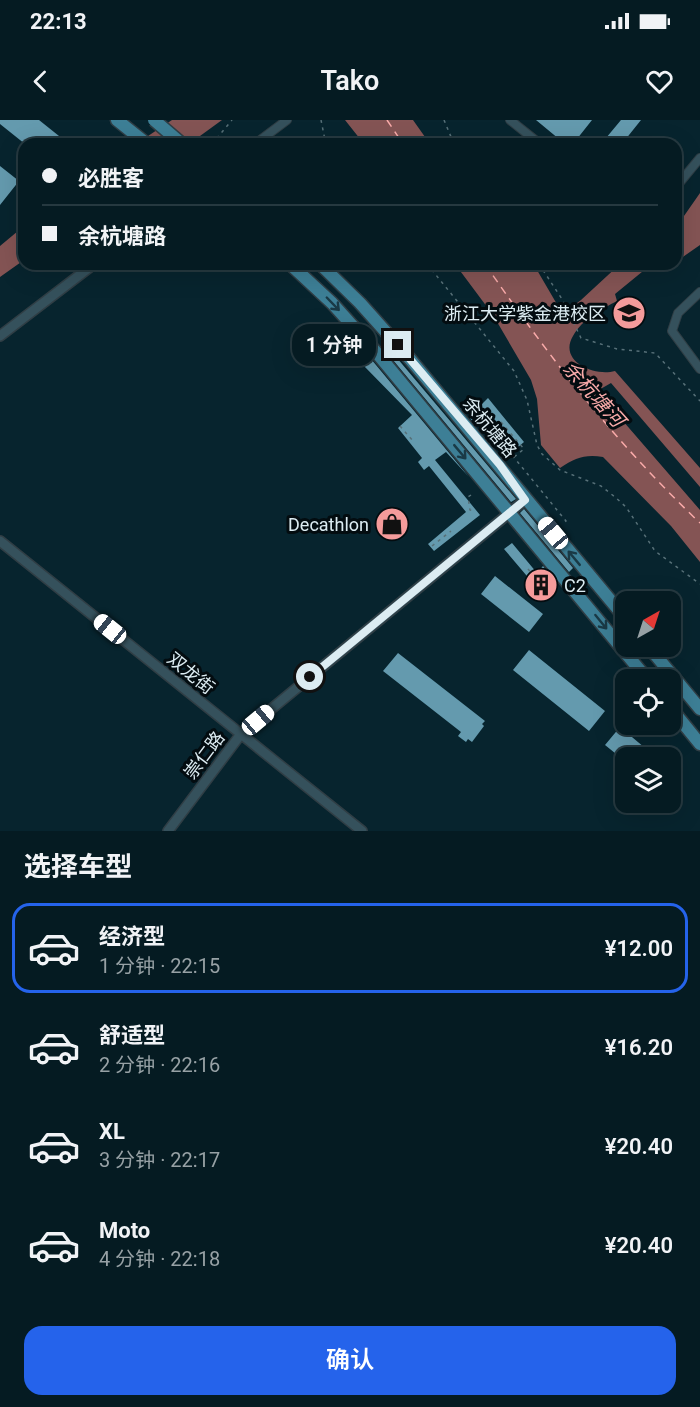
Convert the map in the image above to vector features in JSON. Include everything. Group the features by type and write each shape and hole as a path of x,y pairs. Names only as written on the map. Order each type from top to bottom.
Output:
{"main road":[{"path":"117,120 140,138"},
{"path":"154,120 175,138"},
{"path":"296,270 332,303 376,352 639,669"},
{"name":"余杭塘路","path":"326,270 410,359 615,607"},
{"path":"657,657 700,709"},
{"path":"681,721 700,744"}],"street":[{"path":"263,138 287,120"},
{"path":"510,120 532,138"},
{"path":"682,180 700,158"},
{"path":"0,336 86,270"},
{"path":"700,292 678,313 672,332 700,369"},
{"name":"崇仁路","path":"168,831 241,734 525,500"},
{"name":"双龙街","path":"0,541 362,831"}],"path":[{"path":"217,138 232,120"},
{"path":"321,120 325,138"},
{"path":"444,120 452,138"},
{"path":"432,270 514,372 527,400 537,445 542,454 560,470 601,486 615,497 626,507 654,551 700,584"},
{"path":"543,270 562,299 581,338 617,349 655,353 700,400"},
{"path":"501,422 524,449 514,458"},
{"path":"400,426 413,441"},
{"path":"503,444 565,522"},
{"path":"471,495 468,497 470,510 475,511"},
{"path":"432,546 451,531"},
{"path":"528,569 547,592"}],"water":[{"path":"172,120 222,120 197,138 145,138"},
{"path":"345,120 413,120 426,138 359,138"},
{"path":"700,193 700,245 682,258 682,219"},
{"path":"18,231 18,264 0,277 0,246"},
{"name":"余杭塘河","path":"459,270 537,270 558,306 573,306 614,270 644,270 615,294 617,301 582,324 573,336 570,353 574,360 589,369 597,372 615,371 700,468 700,487 611,383 597,391 700,510 700,562 671,526 603,457 580,458 560,468 541,445 537,399 531,380 493,315"}],"building":[{"path":"0,120 39,120 62,138 18,138 0,124"},
{"path":"536,120 592,120 578,138 558,138"},
{"path":"621,120 641,120 627,138 606,138"},
{"path":"0,166 18,182 0,205"},
{"path":"386,345 516,499 511,502 383,348"},
{"path":"371,359 469,477 446,452 435,460 480,515 434,551 428,544 466,512 429,466 424,470 418,462 422,458 398,428 412,415 364,366"},
{"path":"488,398 524,442 517,448 487,412 475,424 469,417"},
{"path":"524,509 573,568 569,572 520,513"},
{"path":"512,543 537,573 543,566 557,583 543,595 504,549"},
{"path":"495,576 543,614 529,632 481,594"},
{"path":"529,650 605,711 589,731 513,670"},
{"path":"398,653 485,721 472,742 468,739 466,742 458,736 461,732 383,671"},
{"path":"615,733 615,735 630,735 644,747 615,747 615,753 605,745"}],"ferry route":[{"path":"387,120 399,138"},
{"path":"489,270 586,400 640,462 700,523"}],"place":[{"name":"浙江大学紫金港校区","path":"629,313"},
{"name":"Decathlon","path":"392,524"},
{"name":"C2","path":"541,585"}],"route":[{"path":"310,677 525,500 500,465 398,345"}]}
